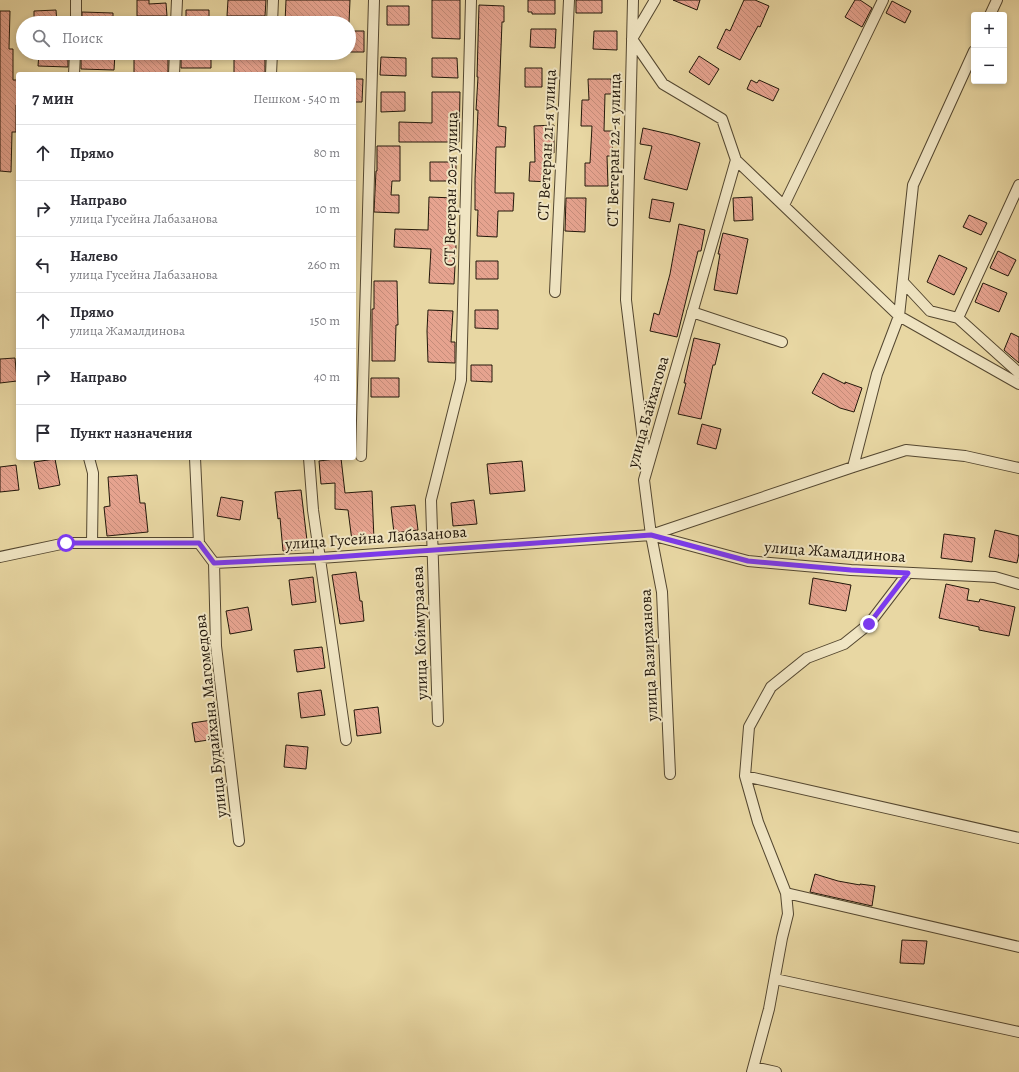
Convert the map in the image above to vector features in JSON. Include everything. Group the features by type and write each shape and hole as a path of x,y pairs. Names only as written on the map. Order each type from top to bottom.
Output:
{"street":[{"path":"76,0 76,16"},
{"path":"176,16 177,0"},
{"path":"272,16 273,0"},
{"path":"361,456 374,0"},
{"name":"СТ Ветеран 20-я улица","path":"461,380 471,0"},
{"name":"СТ Ветеран 21-я улица","path":"554,292 569,0"},
{"name":"СТ Ветеран 22-я улица","path":"633,0 626,300 647,470"},
{"path":"655,0 632,39 663,84 722,119 736,160 899,316 1019,384"},
{"path":"784,206 883,0"},
{"path":"991,12 997,0"},
{"path":"853,466 877,374 899,316 913,186 971,58"},
{"path":"74,72 75,60"},
{"path":"174,72 175,60"},
{"path":"271,72 272,60"},
{"name":"улица Байхатова","path":"651,535 644,480 736,160"},
{"path":"958,318 1019,185"},
{"path":"902,282 930,311 958,318 1019,373"},
{"path":"692,312 782,342"},
{"name":"улица Коймурзаева","path":"438,721 431,500 461,380"},
{"path":"651,535 853,466 906,450 965,456 1019,468"},
{"path":"90,460 93,473 92,543"},
{"path":"195,460 199,543 214,563"},
{"path":"309,460 313,510 346,740"},
{"name":"улица Гусейна Лабазанова","path":"214,563 320,558 651,535"},
{"name":"улица Жамалдинова","path":"651,535 748,561 851,570 995,577 1019,584"},
{"name":"улица Вазирханова","path":"651,535 662,592 670,774"},
{"path":"0,557 66,543 199,543"},
{"name":"улица Будайхана Магомедова","path":"214,563 216,646 239,841"},
{"path":"776,1072 753,1069 770,1009 782,938 788,914 786,893 758,822 745,776 749,727 771,687 807,658 844,644 869,624 908,573"},
{"path":"745,776 1019,838"},
{"path":"786,893 1019,947"},
{"path":"775,979 1019,1032"}],"building":[{"path":"137,0 149,0 149,4 166,3 167,16 137,16"},
{"path":"228,0 266,0 265,16 227,16"},
{"path":"286,0 350,0 349,16 285,16"},
{"path":"432,0 460,0 460,39 432,38"},
{"path":"528,0 555,0 555,14 532,14 532,12 528,12"},
{"path":"576,0 602,0 602,13 576,13"},
{"path":"673,0 700,0 697,10"},
{"path":"744,0 755,0 769,6 760,27 758,26 740,60 717,48 726,29 730,31"},
{"path":"855,0 860,0 872,8 862,27 845,17"},
{"path":"892,1 911,11 905,23 886,13"},
{"path":"479,5 504,6 498,126 506,127 505,147 496,147 495,193 514,193 513,211 498,211 497,237 477,236 478,210 475,210 475,179 478,110 476,110"},
{"path":"387,6 409,6 409,25 387,25"},
{"path":"56,10 56,16 34,16 34,11"},
{"path":"186,10 209,10 209,16 186,16"},
{"path":"0,11 10,11 9,49 13,49 13,80 16,80 16,132 12,132 11,172 0,171"},
{"path":"82,12 113,13 113,16 82,16"},
{"path":"531,29 556,29 555,48 530,47"},
{"path":"356,31 364,31 364,52 356,52"},
{"path":"594,31 617,31 617,50 593,49"},
{"path":"699,56 719,69 709,85 689,72"},
{"path":"381,57 406,58 406,76 380,75"},
{"path":"432,58 457,58 458,78 432,77"},
{"path":"38,60 68,60 68,67 38,66"},
{"path":"81,60 115,60 114,70 81,69"},
{"path":"134,60 168,60 168,72 134,72"},
{"path":"181,60 211,60 211,68 181,68"},
{"path":"234,60 265,60 265,72 234,72"},
{"path":"525,68 542,68 542,87 525,87"},
{"path":"356,79 363,79 362,102 356,102"},
{"path":"588,79 611,79 612,94 605,94 604,131 613,131 612,156 607,156 608,186 585,186 585,163 590,163 592,126 581,126 582,100 589,100"},
{"path":"751,80 757,83 759,80 779,89 773,101 747,89"},
{"path":"381,92 405,92 405,111 381,112"},
{"path":"432,92 460,92 459,142 399,142 399,122 432,123"},
{"path":"554,125 554,153 552,153 550,182 529,181 530,162 535,162 534,126"},
{"path":"643,128 700,143 687,190 644,179 652,146 640,144"},
{"path":"377,146 400,146 400,181 392,181 391,195 399,195 399,213 374,212"},
{"path":"430,162 456,162 456,181 430,181"},
{"path":"429,197 454,198 453,227 455,227 456,248 454,284 429,283 431,249 394,247 395,229 428,230"},
{"path":"752,197 753,220 734,221 733,198"},
{"path":"566,198 586,198 585,232 565,231"},
{"path":"652,199 674,203 670,222 649,218"},
{"path":"969,215 987,223 981,235 963,227"},
{"path":"679,224 705,230 701,251 698,251 677,337 650,331 654,313 659,315 670,274"},
{"path":"723,233 748,239 737,294 714,290 720,254 718,254"},
{"path":"998,251 1016,260 1008,276 990,268"},
{"path":"939,255 967,268 954,295 927,282"},
{"path":"476,261 498,261 498,279 476,279"},
{"path":"374,281 397,281 398,325 396,325 395,361 372,361 372,309 374,309"},
{"path":"983,283 1007,293 999,312 975,302"},
{"path":"428,310 453,311 451,342 455,342 455,363 428,362"},
{"path":"475,310 498,310 498,329 475,328"},
{"path":"1011,333 1019,337 1019,363 1004,350"},
{"path":"694,338 720,344 715,365 713,365 701,419 678,414 686,383 684,383"},
{"path":"15,358 16,381 0,383 0,359"},
{"path":"471,365 492,365 492,382 471,381"},
{"path":"823,373 845,384 845,382 862,388 854,412 840,408 812,393"},
{"path":"371,378 399,378 399,397 371,397"},
{"path":"702,424 721,429 716,449 697,444"},
{"path":"55,460 60,485 39,489 34,462"},
{"path":"341,460 345,493 372,491 374,540 352,541 348,510 335,509 335,483 321,484 319,461"},
{"path":"522,461 525,491 490,494 487,464"},
{"path":"16,465 19,490 0,492 0,467"},
{"path":"137,475 140,503 145,503 148,532 107,536 104,507 110,506 108,477"},
{"path":"301,490 308,549 283,551 280,518 278,519 275,492"},
{"path":"221,497 243,501 240,520 217,516"},
{"path":"474,500 477,524 453,526 451,503"},
{"path":"415,505 418,530 394,533 391,507"},
{"path":"995,530 1019,536 1019,553 1017,563 989,557"},
{"path":"944,534 975,538 972,562 941,558"},
{"path":"356,572 360,601 362,601 364,621 340,624 332,575"},
{"path":"313,577 316,602 292,605 289,580"},
{"path":"813,578 851,585 846,611 809,604"},
{"path":"946,584 969,589 967,600 979,602 980,599 1015,607 1009,636 979,630 979,627 939,618"},
{"path":"248,607 252,630 230,634 226,611"},
{"path":"322,647 325,668 297,672 294,650"},
{"path":"321,690 325,715 301,718 298,693"},
{"path":"378,707 381,733 357,736 354,710"},
{"path":"212,720 215,739 195,742 192,723"},
{"path":"286,745 308,747 306,769 284,767"},
{"path":"815,874 838,881 875,886 872,906 810,892"},
{"path":"902,940 927,941 924,964 900,963"}],"route":[{"path":"66,543 199,543 214,563 320,558 651,535 748,561 851,570 908,573 869,624"}]}
